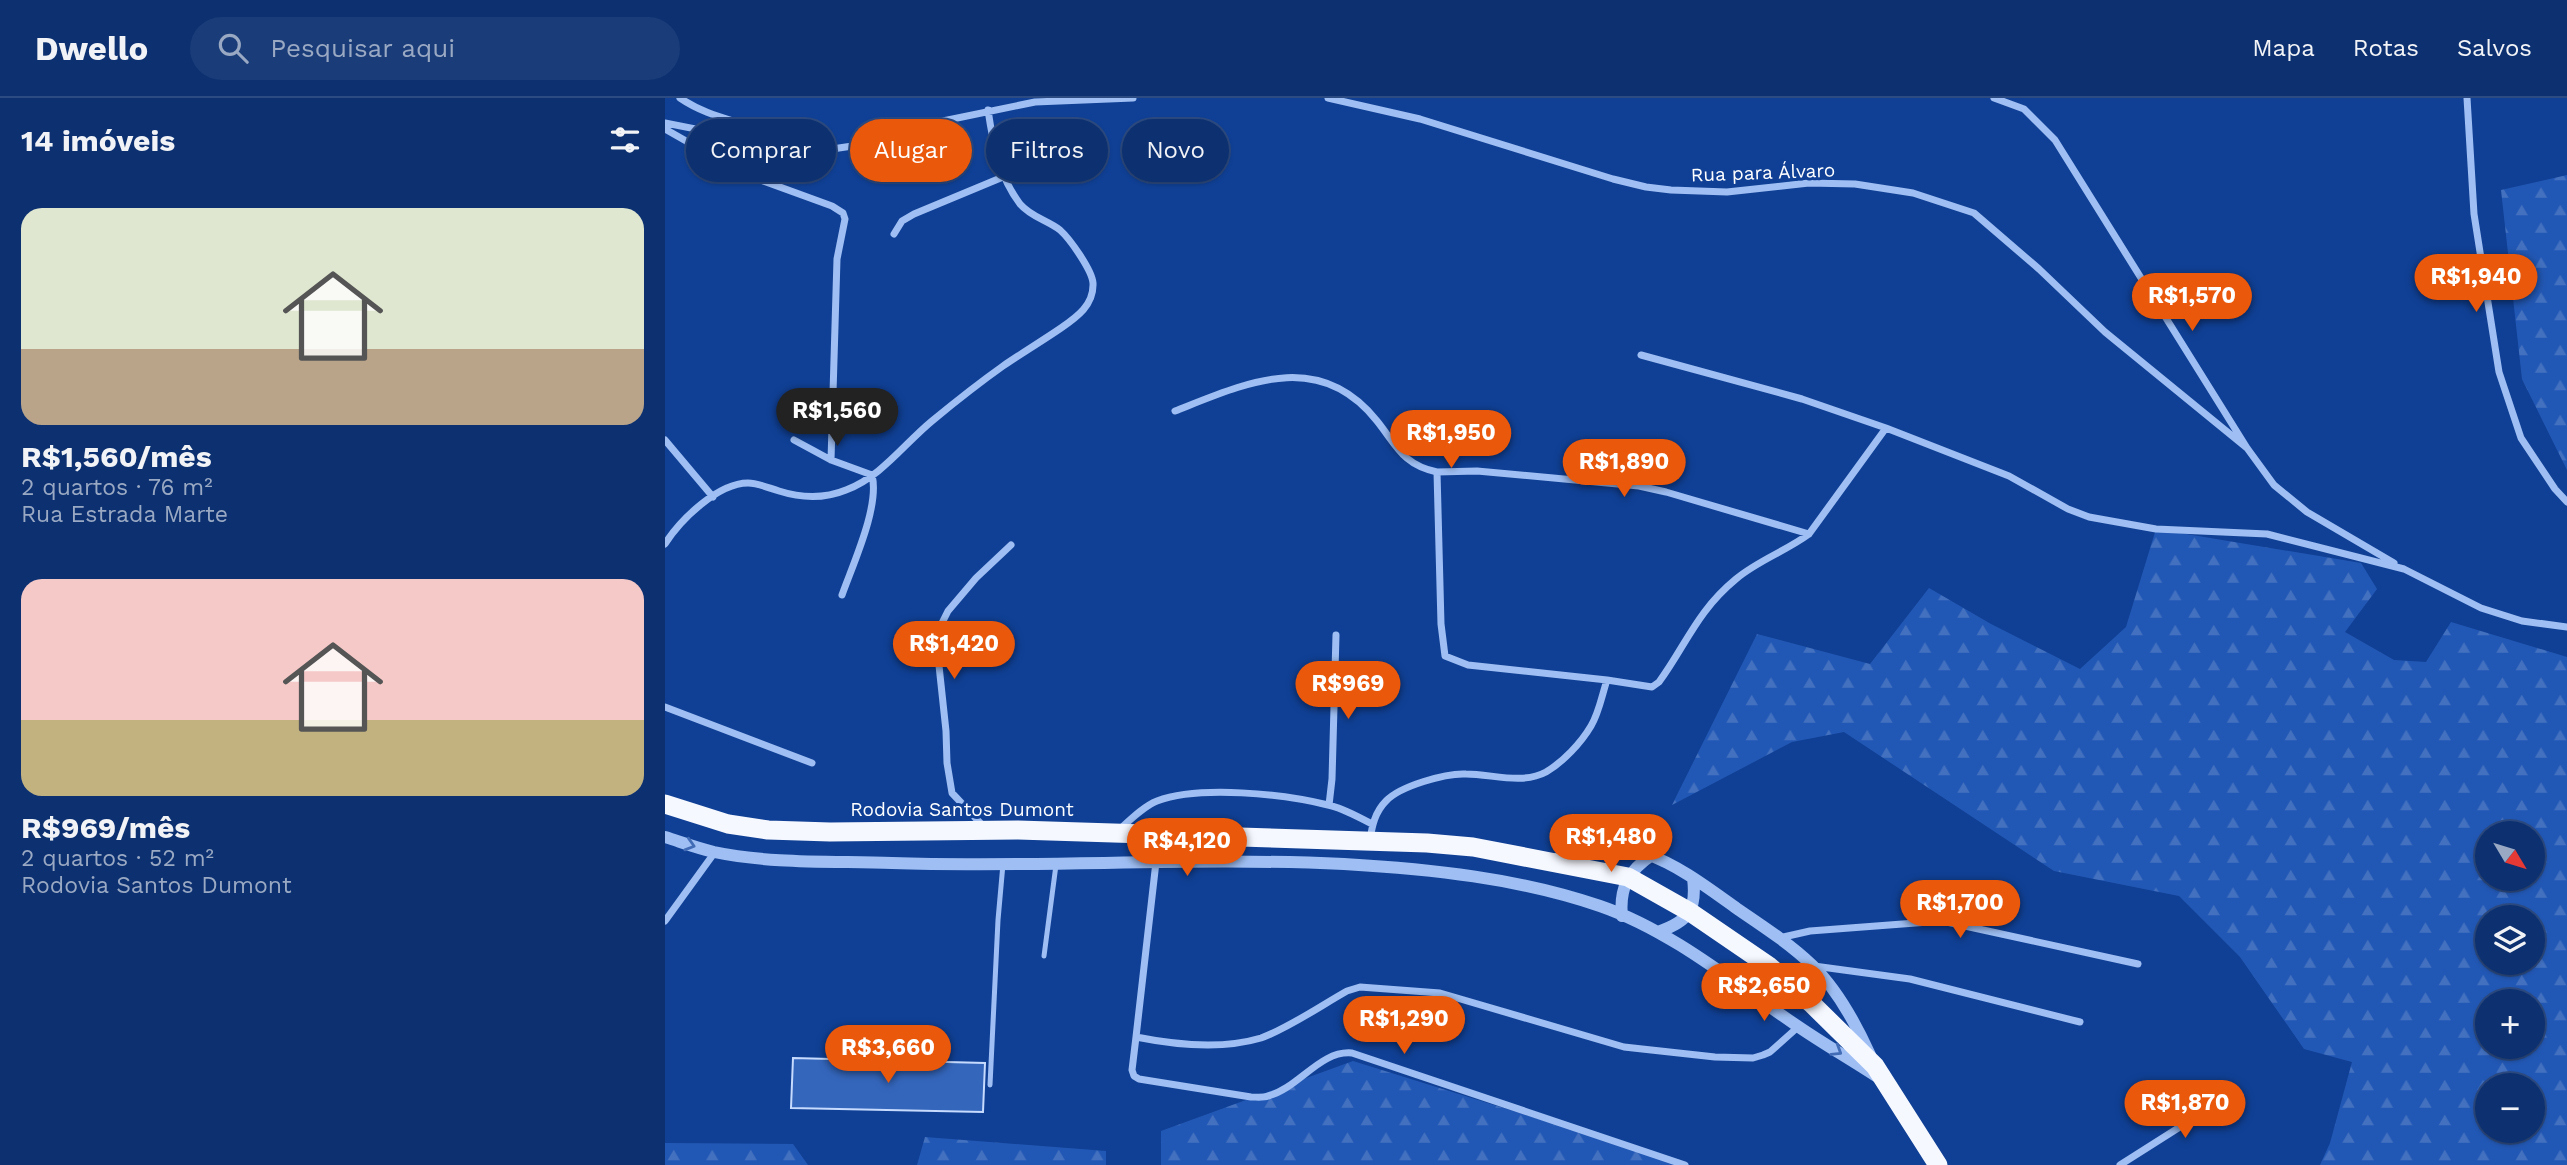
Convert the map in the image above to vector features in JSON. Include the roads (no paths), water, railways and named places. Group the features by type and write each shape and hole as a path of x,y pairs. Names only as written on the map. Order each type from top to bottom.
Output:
{"highway":[{"name":"Rodovia Santos Dumont","path":"665,804 728,824 768,830 1371,833 1473,847 1628,877 1691,912 1769,966 1813,1005 1875,1066 1938,1165"}],"street":[{"path":"680,98 695,109 723,119"},
{"path":"836,149 885,141 938,122 988,110 1035,102 1133,98"},
{"name":"Rua para Álvaro","path":"1328,98 1420,120 1646,187 1727,192 1809,183 1855,184 1913,193 1974,213 2039,269 2105,332 2247,448"},
{"path":"1994,98 2024,109 2055,140 2247,448 2274,485 2307,512 2404,569 2481,608 2522,621 2567,626"},
{"path":"2467,98 2474,214 2499,372 2521,438 2555,489 2567,502"},
{"path":"988,110 989,119"},
{"path":"665,123 686,127"},
{"path":"665,129 744,174 832,206 842,213 845,219 837,259 831,460"},
{"path":"894,234 902,221 914,214 991,182"},
{"path":"665,544 680,524 702,503 739,484 750,483 815,498 849,489 872,475 929,423 1002,367 1084,310 1092,298 1093,281 1089,270 1061,231 1033,216 1022,206 1006,182"},
{"path":"1641,355 1803,399 1886,428 2009,476 2068,509 2089,517 2156,529 2267,534 2404,569"},
{"path":"1175,411 1276,376 1309,378 1334,385 1361,403 1405,457 1419,468 1437,472 1477,471 1639,486 1809,534"},
{"path":"1437,472 1441,624 1445,656 1468,665 1651,687 1659,682 1693,626 1722,591 1738,577 1809,534 1886,428"},
{"path":"665,440 713,497"},
{"path":"794,440 831,460 872,475"},
{"path":"842,595 871,509 875,487 872,475"},
{"path":"987,830 952,793 937,647 940,627 948,611 976,578 1011,544"},
{"path":"1329,805 1336,635"},
{"path":"1018,830 1118,830 1154,802 1204,792 1238,793 1329,805 1371,833 1380,808 1388,799 1431,780 1464,774 1527,779 1546,772 1566,756 1592,725 1607,680"},
{"path":"665,707 812,763"},
{"path":"665,837 715,852 781,859 954,865 1276,861 1436,871 1559,893 1658,932 1888,1084"},
{"path":"1549,862 1592,846 1619,847 1652,855 1693,877 1813,966 1845,1008 1875,1066"},
{"path":"665,921 715,852"},
{"path":"1622,916 1620,902 1628,877 1652,855"},
{"path":"1156,862 1132,1070 1134,1076 1139,1079 1251,1097 1267,1097 1284,1089 1339,1052 1352,1054 1685,1165"},
{"path":"1658,932 1677,925 1691,912 1695,895 1693,877"},
{"path":"1778,939 1810,931 1942,921 2138,964"},
{"path":"1813,966 1910,979 2080,1022"},
{"path":"1136,1037 1174,1045 1243,1042 1262,1037 1347,991 1360,987 1440,993 1624,1047 1715,1057 1753,1058 1763,1055 1798,1027"},
{"path":"2120,1165 2235,1092"}],"lane":[{"path":"1044,956 1056,862"},
{"path":"990,1085 1003,864"}]}
